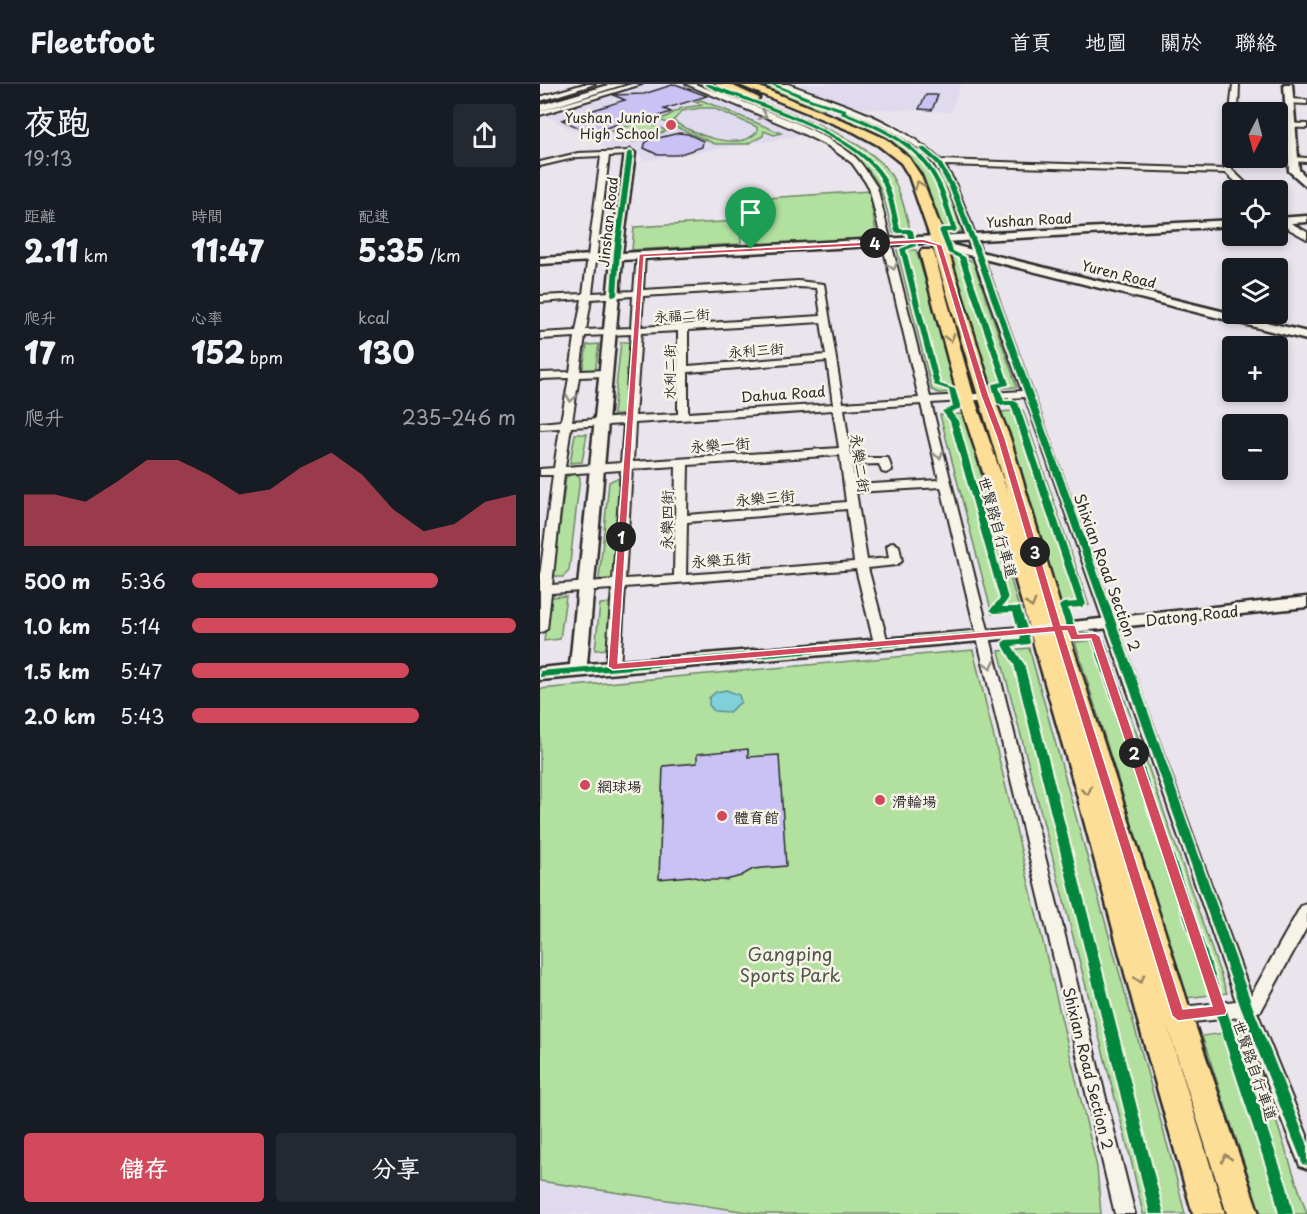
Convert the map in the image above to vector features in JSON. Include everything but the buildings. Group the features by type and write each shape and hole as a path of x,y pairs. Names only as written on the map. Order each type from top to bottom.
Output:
{"main road":[{"path":"719,84 816,117"},
{"path":"733,84 816,117"},
{"path":"742,84 816,117"},
{"path":"753,84 867,144 892,163 902,177 933,242 975,397 1001,438 1088,791 1151,1018 1209,1214"},
{"path":"1048,630 1243,1214"}],"street":[{"path":"540,99 592,84"},
{"path":"540,106 608,84"},
{"path":"540,106 621,84"},
{"path":"540,113 639,84"},
{"name":"Shixian Road Section 2","path":"689,84 809,134 846,154 864,173 873,188 1125,1214"},
{"name":"Shixian Road Section 2","path":"782,84 893,129 919,145 938,162 952,187 978,253 1111,623 1247,1008 1307,1159"},
{"path":"1235,102 1236,84"},
{"path":"1288,84 1294,171 1307,184"},
{"path":"1290,101 1307,102"},
{"path":"1290,125 1307,126"},
{"name":"Jinshan Road","path":"540,629 543,590 560,470 593,258 605,153"},
{"path":"540,164 578,155 630,153"},
{"name":"Jinshan Road","path":"578,670 616,256 630,153"},
{"path":"1292,159 1307,160"},
{"path":"938,162 1228,171 1238,180"},
{"path":"1288,220 1307,219"},
{"name":"Yushan Road","path":"540,261 887,242 933,242 1222,224"},
{"path":"1288,226 1307,236"},
{"name":"Yuren Road","path":"933,242 1307,336"},
{"path":"613,667 634,331 641,255"},
{"name":"永樂二街","path":"639,294 798,284 820,286 861,565 881,643"},
{"path":"540,299 639,294"},
{"name":"永福二街","path":"540,336 825,319"},
{"name":"水利二街","path":"683,328 683,415"},
{"name":"永利三街","path":"683,369 831,358"},
{"path":"540,376 605,373"},
{"name":"Dahua Road","path":"540,426 1027,394"},
{"name":"永樂一街","path":"540,472 682,461 845,457 884,460 886,470"},
{"name":"永樂四街","path":"680,579 682,461"},
{"path":"849,489 945,483"},
{"name":"永樂三街","path":"681,519 852,505"},
{"name":"永樂五街","path":"543,590 896,561 893,546"},
{"name":"Datong Road","path":"540,674 1048,630 1307,602"},
{"path":"1151,1018 1247,1008 1255,1005 1307,911"}],"shaded area":[{"name":"Yushan Junior High School","path":"647,84 681,84 804,135 643,161 637,148 607,149 544,115"},
{"path":"794,84 961,84 951,112 856,108"},
{"path":"540,1181 751,1213 761,1214 540,1214"}],"green space":[{"path":"695,84 714,84 782,109 857,144 876,158 889,172 897,186 911,232 893,233 876,181 863,166 844,151 794,124"},
{"path":"758,84 776,84 831,106 819,110"},
{"path":"701,100 781,133 774,135 764,131 763,136 747,144 715,144 662,121 682,108 703,105 695,102","holes":["713,108 757,127 757,132 749,138 727,141 691,131 673,121 682,111"]},
{"path":"849,113 898,136 929,160 946,185 962,231 942,232 931,198 919,174 888,145 837,117"},
{"path":"644,121 667,131 634,142 611,131"},
{"path":"869,191 877,239 759,246 753,199"},
{"path":"740,221 741,244 632,250 634,227"},
{"path":"897,250 916,250 959,391 939,393 932,390"},
{"path":"958,257 973,261 1017,387 991,389 950,259"},
{"path":"621,342 631,342 625,415 613,415"},
{"path":"599,344 595,372 582,373 587,345"},
{"path":"1023,410 1089,605 1062,608 1001,412"},
{"path":"964,414 1020,612 992,614 940,415"},
{"path":"575,434 587,434 582,462 570,463"},
{"path":"574,473 580,477 569,571 563,577 557,577 554,574 566,477"},
{"path":"621,479 615,576 612,581 606,582 599,579 609,482"},
{"path":"566,596 560,639 544,641 550,597"},
{"path":"613,603 609,649 595,650 600,604"},
{"path":"1104,640 1227,993 1186,998 1075,642"},
{"path":"1029,648 1185,1214 1143,1214 999,651"},
{"name":"Gangping Sports Park","path":"973,650 1097,1167 1101,1214 761,1214 540,1181 540,689"},
{"path":"1246,1030 1307,1214 1259,1214 1202,1036"}],"water":[{"path":"726,690 739,695 741,702 729,712 714,711 709,705 709,698 716,692"}],"cycle path":[{"name":"世賢路自行車道","path":"706,84 823,131 864,156 877,170 885,184 898,231 910,231 913,246 903,249 937,385 952,389 957,408 946,411 954,421 1004,599 994,610 1017,609 1026,642 1006,643 1019,664 1157,1214"},
{"name":"世賢路自行車道","path":"771,84 811,100 837,107 844,110 843,113 884,130 920,156 930,167 937,180 954,230 942,230 950,252 962,257 1006,384 995,385 1001,403 1014,403 1082,604 1063,606 1074,637 1095,636 1280,1187 1286,1214"},
{"name":"世賢路自行車道","path":"923,149 938,162 952,187 978,253 1247,1008 1307,1159"},
{"path":"614,295 617,251 630,153"},
{"path":"540,674 1057,629"}],"place":[{"name":"Yushan Junior High School","path":"671,125"},
{"name":"網球場","path":"585,785"},
{"name":"滑輪場","path":"880,800"},
{"name":"體育館","path":"722,816"}],"route":[{"path":"751,249 641,255 634,331 613,667 881,643 1025,632 1057,629 1071,628 1074,637 1095,636 1220,1011 1178,1016 1057,629 1001,438 985,396 938,245 923,241 751,249"}]}
